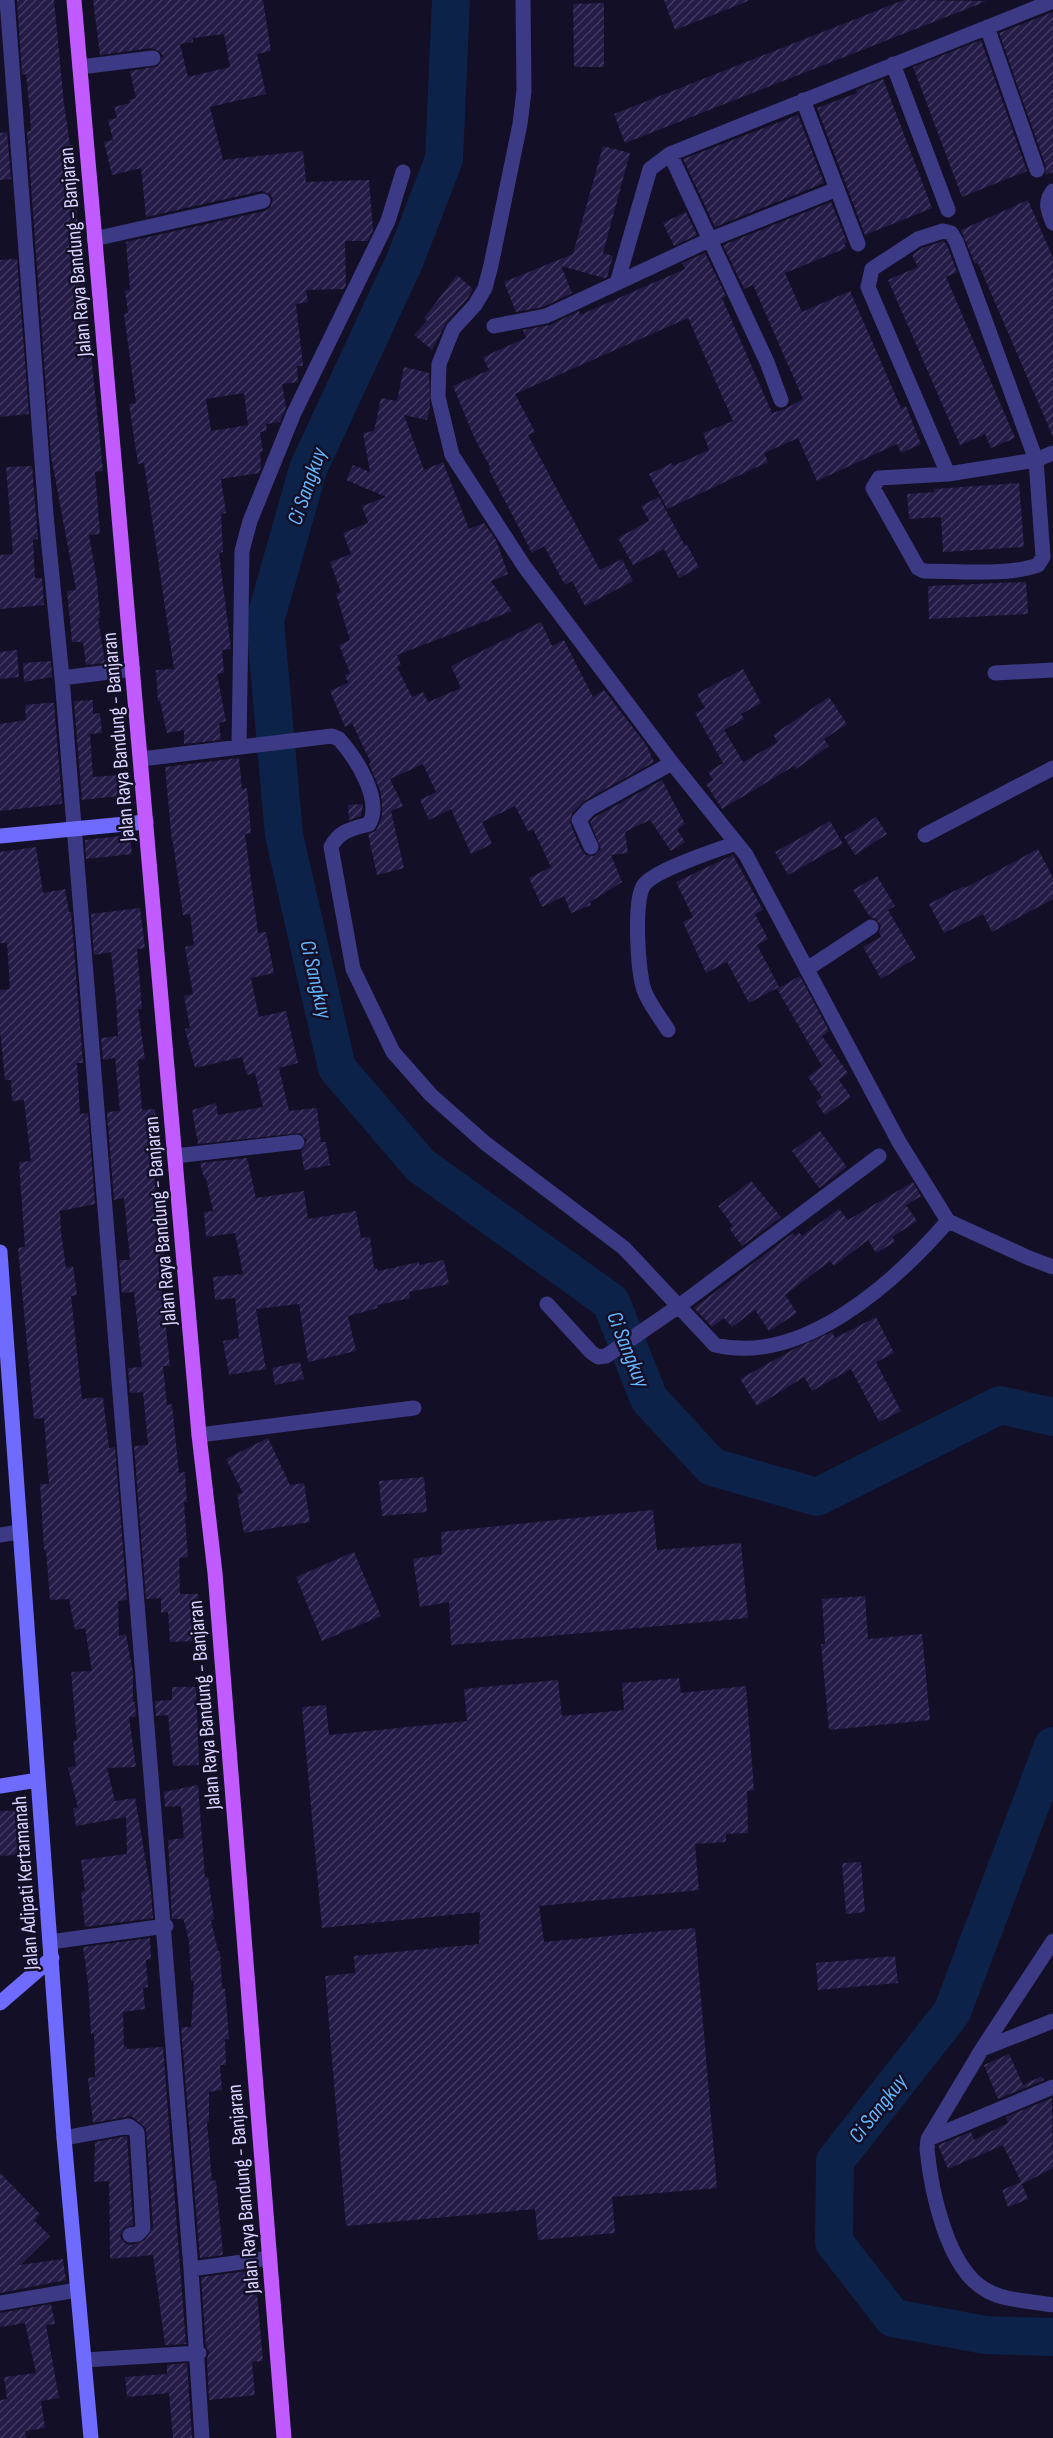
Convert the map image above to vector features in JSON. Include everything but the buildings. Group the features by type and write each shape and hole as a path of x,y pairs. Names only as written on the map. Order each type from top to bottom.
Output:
{"main road":[{"name":"Jalan Raya Bandung - Banjaran","path":"74,0 199,1435 215,1573 284,2438"},
{"path":"0,836 146,822"},
{"name":"Jalan Adipati Kertamanah","path":"0,1252 5,1383 19,1532 64,2138 91,2438"},
{"path":"0,1786 38,1780"},
{"path":"0,2003 52,1958"}],"street":[{"path":"7,0 46,515 62,678 191,2269 202,2438"},
{"path":"523,0 524,91 516,152 485,288 475,305 453,329 439,364 438,397 444,426 457,466 524,566 672,763 746,855 899,1142 948,1221 1053,1267"},
{"path":"617,283 650,169 670,153 1053,2"},
{"path":"987,27 1036,170"},
{"path":"80,67 153,58"},
{"path":"893,64 948,210"},
{"path":"803,100 858,244"},
{"path":"670,153 767,362 781,400"},
{"path":"241,747 242,551 250,521 294,413 388,221 403,172"},
{"path":"494,326 546,316 709,240 837,189"},
{"path":"1053,191 1048,198 1047,208 1053,223"},
{"path":"94,239 263,201"},
{"path":"948,474 868,287 872,269 918,239 943,231 951,233 956,241 1036,460 1042,557 1038,565 1029,568 982,572 924,571 918,568 873,488 879,478 948,474 1036,460 1053,453"},
{"path":"62,678 133,669"},
{"path":"995,673 1053,670"},
{"path":"141,759 332,736 345,745 370,790 375,814 369,824 344,831 335,839 331,847 353,969 393,1052 431,1095 485,1143 624,1248 715,1345 732,1349 752,1348 785,1342 815,1330 861,1303 901,1270 948,1221"},
{"path":"591,847 579,820 581,816 589,809 672,763"},
{"path":"925,836 1053,768"},
{"path":"668,1030 645,993 639,974 638,901 644,885 657,874 736,843"},
{"path":"807,969 871,927"},
{"path":"175,1156 297,1142"},
{"path":"547,1304 591,1352 598,1357 606,1356 679,1306 879,1156"},
{"path":"199,1435 414,1408"},
{"path":"0,1535 19,1532"},
{"path":"50,1942 166,1926 162,1927"},
{"path":"1053,1941 982,2049 928,2139 928,2160 940,2217 958,2259 973,2282 988,2292 1053,2305"},
{"path":"982,2049 1053,2021"},
{"path":"928,2139 1053,2087"},
{"path":"64,2138 129,2126 136,2132 143,2228 138,2234 130,2235"},
{"path":"191,2269 270,2258"},
{"path":"0,2303 77,2290"},
{"path":"84,2360 199,2353 195,2354"}],"waterway":[{"name":"Ci Sangkuy","path":"451,0 444,159 405,260 308,469 265,621 284,835 337,1068 420,1165 611,1302 649,1399 712,1467 817,1497 1000,1405 1053,1417"},
{"name":"Ci Sangkuy","path":"1053,1746 952,2012 835,2161 834,2242 893,2318 985,2335 1053,2337"}]}
